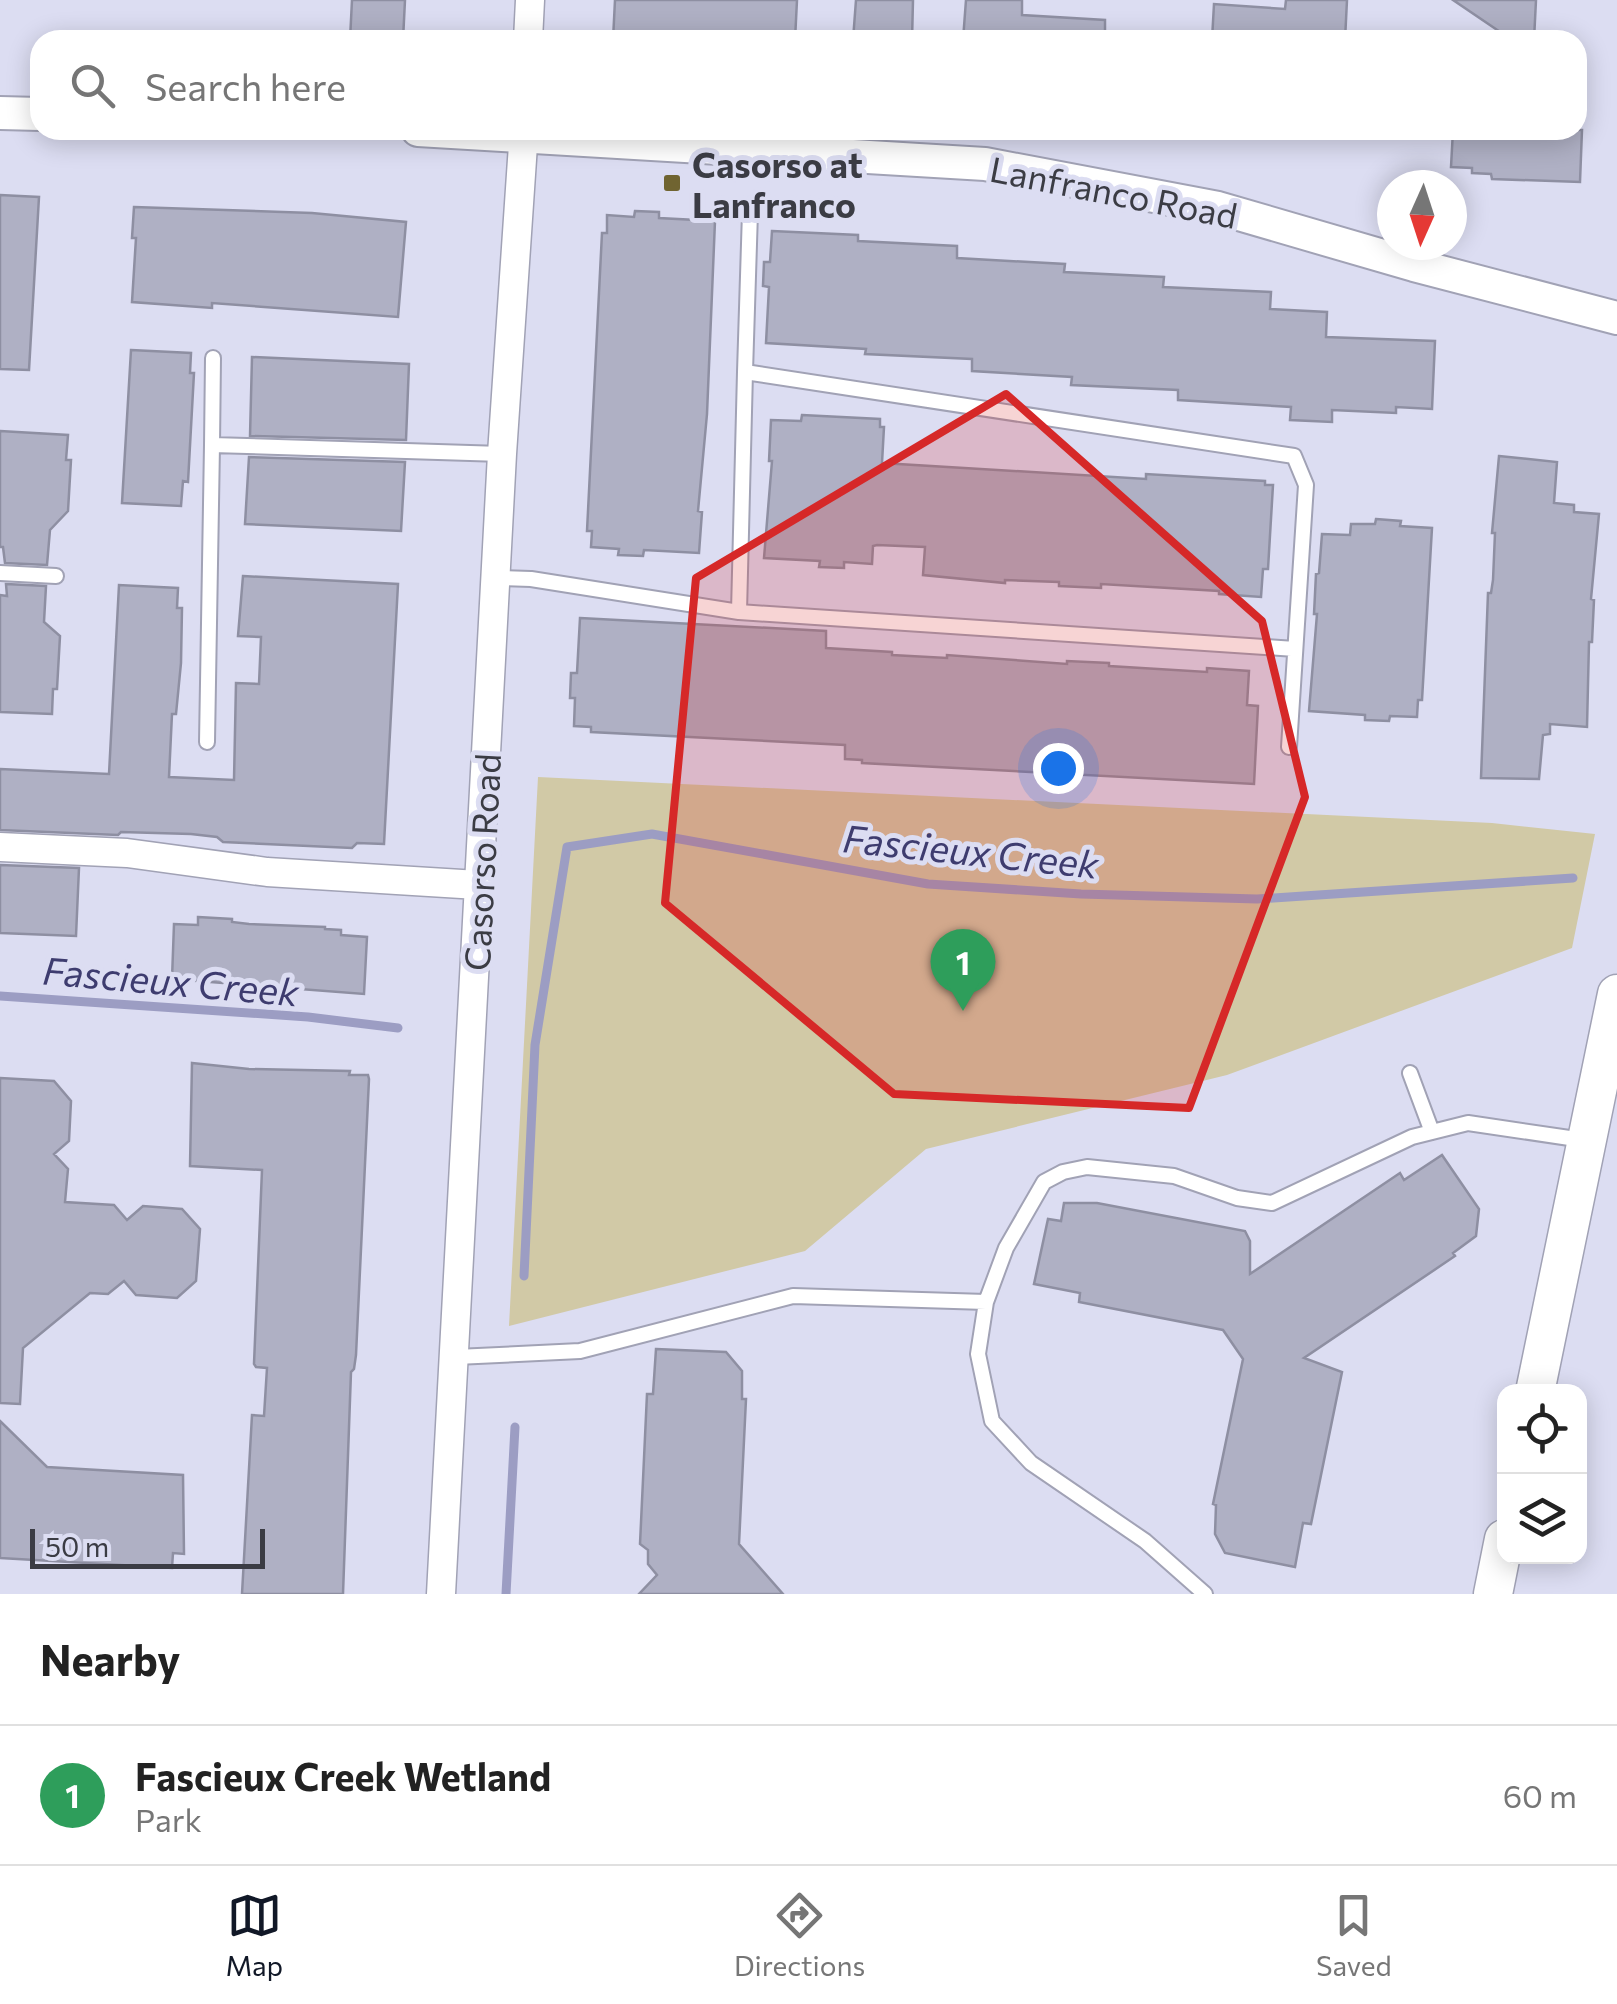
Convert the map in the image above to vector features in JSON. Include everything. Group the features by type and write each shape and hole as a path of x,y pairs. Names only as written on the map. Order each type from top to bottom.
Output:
{"main road":[{"path":"1537,1384 1617,994"},
{"path":"1493,1594 1499,1564"}],"street":[{"path":"528,30 530,0"},
{"path":"0,113 30,114"},
{"name":"Casorso Road","path":"442,1594 478,885 523,140"},
{"name":"Lanfranco Road","path":"627,140 985,164 1218,208 1617,318"},
{"path":"0,847 128,853 267,872 478,885"}],"lane":[{"path":"739,612 750,212"},
{"path":"207,742 213,358"},
{"path":"745,372 1294,456 1306,486 1289,747"},
{"path":"212,445 502,454"},
{"path":"0,574 56,576"},
{"path":"496,578 531,579 739,612 1295,648"},
{"path":"1410,1073 1432,1132"},
{"path":"1206,1594 1145,1541 1032,1463 992,1421 978,1354 986,1302 1006,1248 1044,1182 1063,1172 1087,1167 1174,1176 1249,1201 1272,1203 1412,1137 1468,1123 1587,1140"},
{"path":"456,1357 580,1352 794,1296 986,1302"}],"highlighted area":[{"path":"1006,394 1262,621 1305,797 1189,1108 894,1094 665,903 696,578"}],"shaded area":[{"path":"538,777 1492,823 1595,834 1572,948 1227,1075 926,1149 805,1251 509,1326"}],"building":[{"path":"352,0 405,0 404,30 350,30"},
{"path":"615,0 797,0 796,30 614,30"},
{"path":"856,0 913,0 912,30 854,30"},
{"path":"966,0 1022,0 1022,15 1105,20 1105,30 964,30"},
{"path":"1286,0 1347,0 1346,30 1213,30 1214,4 1285,9"},
{"path":"1453,0 1536,0 1534,30 1497,30"},
{"path":"1452,140 1582,140 1580,182 1492,179 1491,174 1472,173 1472,168 1451,167"},
{"path":"0,195 39,197 29,370 0,369"},
{"path":"134,207 312,213 406,222 398,317 212,303 212,308 132,302"},
{"path":"635,211 659,212 659,218 715,221 707,414 698,511 702,512 699,553 644,550 643,556 618,555 619,549 591,547 592,531 587,531 602,233 607,233 607,215 634,217"},
{"path":"772,231 858,235 858,241 957,246 957,258 1065,264 1064,272 1164,277 1163,287 1271,292 1270,309 1327,312 1326,337 1435,341 1432,409 1396,407 1396,413 1332,410 1332,422 1290,420 1291,407 1178,400 1178,390 1071,385 1072,377 972,371 972,359 865,354 866,349 766,343 769,287 763,286 764,262 770,262"},
{"path":"131,350 191,353 190,373 194,373 188,482 183,481 181,506 122,503"},
{"path":"252,357 409,364 406,440 250,436"},
{"path":"802,415 880,419 880,427 884,427 882,463 1146,479 1146,474 1265,481 1265,485 1273,485 1268,569 1263,569 1261,597 1219,591 1101,584 1101,588 1059,586 1059,582 1005,583 923,575 925,547 873,546 872,564 844,562 844,568 819,567 820,561 764,558 772,461 771,420 801,421"},
{"path":"0,431 68,435 68,511 50,530 47,565 5,563 0,547"},
{"path":"1499,456 1557,462 1554,503 1574,505 1574,512 1599,514 1591,599 1594,600 1587,727 1550,724 1550,734 1543,735 1539,779 1481,778 1488,593 1493,580 1492,533"},
{"path":"249,457 405,462 401,531 245,524"},
{"path":"1376,519 1401,521 1400,526 1432,528 1422,700 1418,700 1417,717 1365,720 1365,715 1309,711 1317,614 1316,574 1322,534 1350,535 1351,524 1375,524"},
{"path":"243,576 398,584 384,844 357,843 352,848 223,842 217,837 191,834 0,830 0,769 109,774 119,585 178,588 177,608 182,608 181,663 176,714 172,714 169,777 234,780 236,683 259,684 261,637 238,636"},
{"path":"6,584 46,586 44,622 60,636 52,714 0,712 0,595 7,596"},
{"path":"580,618 826,631 826,648 892,655 1249,671 1247,705 1258,706 1254,784 862,763 845,759 845,745 591,732 591,727 574,726 575,698 570,698 571,673 577,673"},
{"path":"0,865 79,868 76,936 0,933"},
{"path":"198,917 325,927 341,930 341,935 367,937 364,994 172,979 174,924 198,925"},
{"path":"192,1063 368,1075 343,1594 242,1594 252,1415 264,1416 267,1368 254,1364 262,1170 190,1166"},
{"path":"0,1078 54,1081 71,1101 69,1141 54,1154 68,1169 65,1202 114,1205 127,1220 143,1206 182,1209 200,1229 196,1281 177,1298 136,1295 124,1281 108,1294 90,1293 23,1348 20,1404 0,1403"},
{"path":"1442,1155 1479,1209 1476,1236 1453,1253 1455,1256 1304,1358 1342,1372 1311,1524 1303,1523 1295,1567 1225,1553 1215,1534 1213,1504 1243,1359 1223,1330 1079,1302 1080,1293 1034,1284 1048,1219 1061,1221 1064,1203 1097,1203 1245,1231 1250,1241 1250,1274 1400,1173 1404,1180"},
{"path":"656,1349 726,1352 742,1371 742,1399 746,1399 739,1544 783,1594 639,1594 657,1575 648,1564 648,1550 640,1544 647,1394 653,1394"},
{"path":"0,1421 47,1467 183,1475 184,1554 173,1553 172,1568 0,1558"}],"waterway":[{"name":"Fascieux Creek","path":"524,1276 535,1045 567,847 652,834 928,884 1081,894 1257,899 1573,878"},
{"name":"Fascieux Creek","path":"0,996 308,1017 398,1028"},
{"path":"506,1594 515,1427"}],"place":[{"name":"Casorso at Lanfranco","path":"672,183"},
{"name":"Fascieux Creek Wetland","path":"963,1011"}]}
